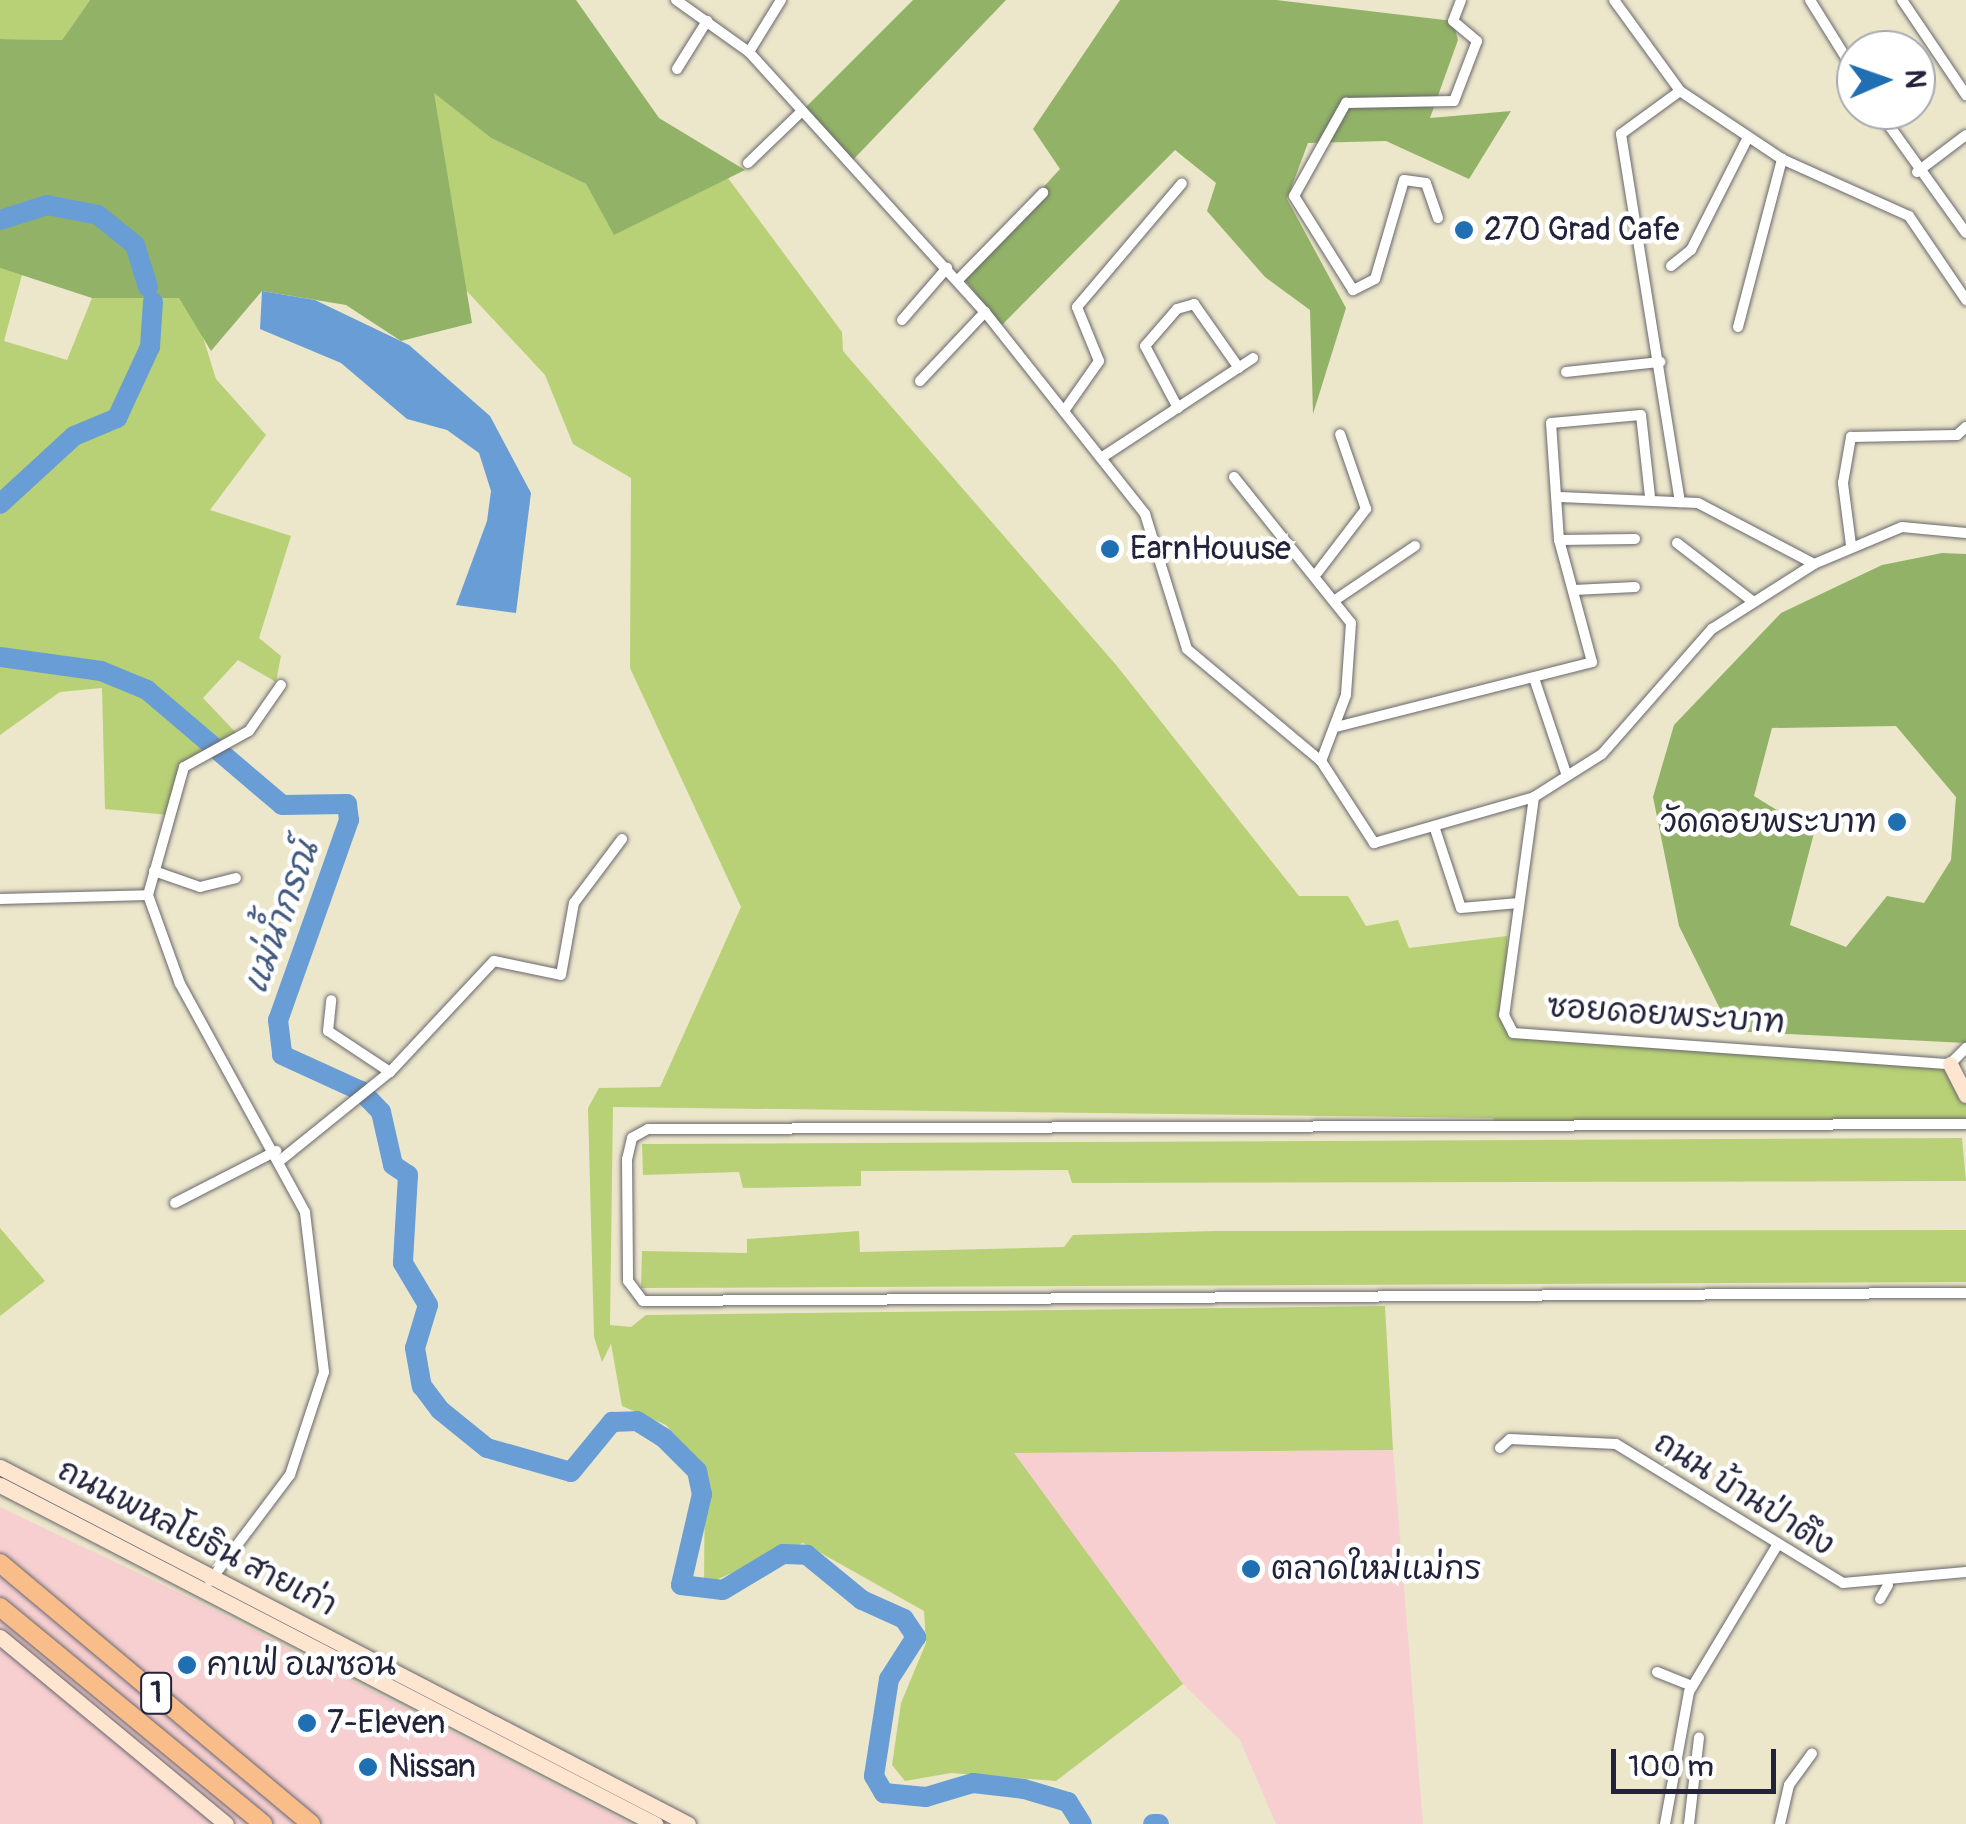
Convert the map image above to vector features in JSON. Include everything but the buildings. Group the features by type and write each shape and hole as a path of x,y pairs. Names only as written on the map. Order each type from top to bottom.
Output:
{"main road":[{"path":"1950,1064 1966,1095"},
{"name":"ถนนพหลโยธิน สายเก่า","path":"0,1467 655,1824"},
{"name":"ถนนพหลโยธิน สายเก่า","path":"0,1485 209,1584 688,1824"},
{"name":"1","path":"0,1563 311,1824"},
{"name":"1","path":"0,1607 262,1824"},
{"name":"1","path":"0,1637 226,1824"}],"street":[{"path":"676,0 749,52 985,312 1101,458 1158,540 1187,648 1321,761 1374,843 1435,829 1534,797 1626,735 1712,629 1751,600 1814,564 1902,528 1966,533"},
{"path":"695,13 703,0"},
{"path":"749,52 781,0"},
{"path":"1438,218 1426,183 1404,180 1374,279 1353,290 1294,196 1346,103 1454,101 1477,41 1453,21 1461,0"},
{"path":"1614,0 1680,91 1782,159 1908,216 1966,300"},
{"path":"1810,0 1836,42"},
{"path":"1902,0 1966,95"},
{"path":"676,69 707,21"},
{"path":"1680,91 1620,134 1680,502"},
{"path":"748,163 802,111"},
{"path":"1891,130 1917,172 1966,233"},
{"path":"1917,172 1966,135"},
{"path":"1671,266 1691,250 1748,137"},
{"path":"1738,327 1782,159"},
{"path":"1064,412 1099,360 1077,307 1182,183"},
{"path":"958,280 1043,193"},
{"path":"902,320 947,268"},
{"path":"1178,408 1145,346 1177,309 1194,304 1239,368"},
{"path":"920,380 985,312"},
{"path":"1101,458 1253,358"},
{"path":"1566,372 1660,362"},
{"path":"1336,727 1536,681 1592,662 1560,540 1560,497 1551,423 1641,415 1650,496"},
{"path":"1851,546 1843,482 1850,437 1956,435 1966,427"},
{"path":"1317,574 1366,509 1340,434"},
{"path":"1234,476 1338,598 1353,646 1336,727 1321,761"},
{"path":"1560,497 1650,496 1680,502 1814,564"},
{"path":"1560,540 1634,540"},
{"path":"1678,542 1751,600"},
{"path":"1338,598 1415,546"},
{"path":"1574,590 1635,587"},
{"path":"1536,681 1567,776"},
{"path":"209,1584 290,1475 324,1372 305,1212 279,1155 180,984 148,895 184,767 249,731 282,685"},
{"name":"ซอยดอยพระบาท","path":"1534,797 1504,1016 1513,1032 1950,1064"},
{"path":"1435,829 1461,908 1519,902"},
{"path":"174,1203 279,1155 354,1103 390,1072 494,961 561,975 574,903 622,839"},
{"path":"154,871 200,887 236,878"},
{"path":"0,900 148,895"},
{"path":"332,1000 328,1031 390,1072"},
{"path":"1950,1064 1966,1048"},
{"path":"1966,1124 648,1130 632,1138 628,1281 633,1295 659,1303 1966,1293"},
{"name":"ถนน บ้านป่าตึง","path":"1500,1448 1510,1439 1616,1444 1843,1584 1888,1585 1966,1572"},
{"path":"1664,1824 1690,1689 1778,1544"},
{"path":"1880,1599 1888,1585"},
{"path":"1657,1672 1690,1689"},
{"path":"1689,1824 1699,1738"},
{"path":"1780,1824 1789,1785 1812,1753"}],"shaded area":[{"name":"ตลาดใหม่แม่กร","path":"1393,1450 1423,1824 1276,1824 1240,1740 1183,1684 1013,1453"},
{"path":"0,1507 209,1607 631,1824 0,1824"}],"green space":[{"path":"0,0 90,0 62,40 0,39"},
{"path":"90,0 576,0 659,118 745,170 614,235 586,184 491,138 434,93 472,323 401,341 346,305 262,291 211,351 179,298 92,298 0,268 0,39 62,40"},
{"path":"913,0 1006,0 850,163 802,111"},
{"path":"1120,0 1276,0 1453,21 1458,40 1430,118 1511,111 1469,179 1386,141 1308,143 1287,199 1346,308 1313,414 1310,310 1265,277 1207,211 1216,183 1175,150 1001,326 962,276 1060,169 1033,129"},
{"path":"433,92 491,138 586,184 614,234 728,178 842,332 843,351 1117,666 1299,896 1348,896 1366,926 1398,920 1409,948 1507,936 1509,1035 1938,1059 1966,1095 1966,1124 1497,1126 1493,1118 613,1107 610,1325 631,1327 646,1315 1385,1306 1393,1450 1014,1453 1183,1684 1056,1781 951,1773 905,1781 892,1765 901,1703 926,1643 924,1611 803,1543 704,1585 705,1470 666,1425 622,1406 611,1344 602,1362 594,1337 588,1108 599,1088 660,1087 741,907 630,668 631,478 573,444 545,375 464,288"},
{"path":"0,268 22,275 4,341 67,360 92,298 179,298 197,318 216,379 266,435 210,510 291,536 259,638 281,656 276,682 238,660 203,698 240,737 183,765 169,815 105,809 102,688 60,692 0,735"},
{"path":"1942,553 1966,554 1966,1043 1731,1031 1679,926 1653,797 1674,725 1781,613 1882,565","holes":["1896,726 1956,797 1951,860 1924,903 1887,896 1846,947 1790,925 1814,833 1754,796 1772,728"]},
{"path":"1962,1138 1966,1181 1072,1183 1068,1170 861,1171 861,1186 743,1188 739,1172 643,1175 642,1144"},
{"path":"0,1228 45,1281 0,1316"},
{"path":"1966,1230 1966,1282 641,1288 642,1251 747,1253 747,1239 859,1231 860,1252 1064,1247 1073,1235 1214,1231"}],"water":[{"path":"262,291 315,300 409,345 490,416 531,493 516,613 456,605 487,521 491,491 479,453 447,430 407,419 341,363 260,329"}],"waterway":[{"name":"แม่น้ำกรณ์","path":"0,220 47,205 98,215 135,245 148,287"},
{"name":"แม่น้ำกรณ์","path":"0,504 74,436 117,418 150,347 153,302"},
{"name":"แม่น้ำกรณ์","path":"0,657 101,671 147,690 282,805 347,804 349,820 278,1020 282,1055 361,1091 381,1112 393,1165 408,1175 403,1263 428,1305 415,1348 422,1386 440,1410 487,1448 571,1472 612,1422 637,1421 664,1438 697,1471 702,1494 681,1585 723,1590 783,1554 807,1555 862,1600 904,1619 916,1637 889,1679 874,1776 884,1793 926,1797 973,1783 1024,1789 1068,1802 1082,1824"},
{"name":"แม่น้ำกรณ์","path":"1153,1824 1159,1824"}],"place":[{"name":"270 Grad Cafe","path":"1464,230"},
{"name":"EarnHouuse","path":"1110,549"},
{"name":"วัดดอยพระบาท","path":"1897,822"},
{"name":"ตลาดใหม่แม่กร","path":"1251,1569"},
{"name":"คาเฟ่ อเมซอน","path":"187,1665"},
{"name":"7-Eleven","path":"307,1723"},
{"name":"Nissan","path":"368,1767"}]}
